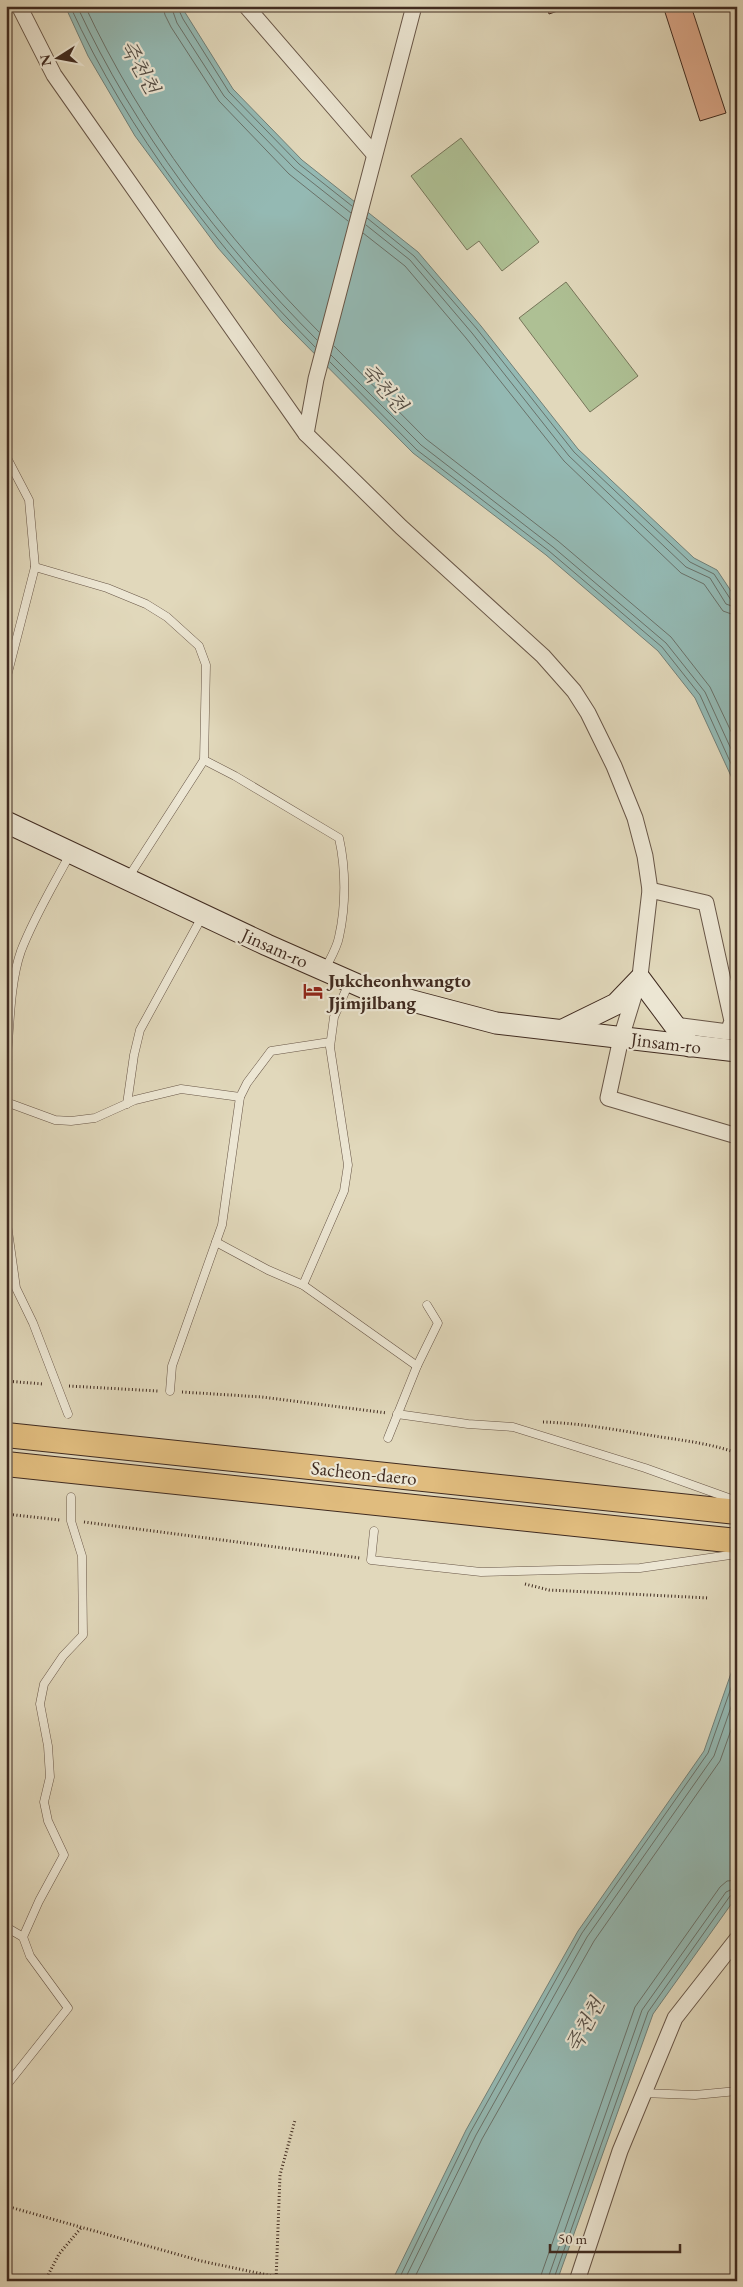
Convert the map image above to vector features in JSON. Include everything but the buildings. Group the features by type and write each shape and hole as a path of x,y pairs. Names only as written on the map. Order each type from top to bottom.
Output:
{"main road":[{"name":"Sacheon-daero","path":"6,1435 732,1508"},
{"name":"Sacheon-daero","path":"6,1464 731,1544"}],"street":[{"path":"19,6 54,75 306,434 401,527 543,656 574,691 588,713 610,757 635,818 645,856 650,890 640,979 621,1038 608,1098 737,1136"},
{"path":"246,6 374,154"},
{"path":"306,434 316,379 414,6"},
{"name":"Jinsam-ro","path":"6,822 203,915 367,989 496,1023 737,1051"},
{"path":"650,890 706,903 732,1021 728,1032 674,1025"},
{"path":"640,979 690,1046"},
{"path":"561,1031 616,1004 640,979"},
{"path":"577,2281 620,2151 675,2018 737,1939"}],"lane":[{"path":"6,456 30,500 35,567 6,680"},
{"path":"35,567 107,588 146,604 167,617 199,646 206,665 204,760 127,879"},
{"path":"204,760 235,776 339,838 343,856 343,905 339,939 325,970"},
{"path":"6,1066 13,993 20,953 38,914 71,853"},
{"path":"127,1104 134,1055 140,1030 203,915"},
{"path":"303,1285 344,1191 348,1165 331,1067 330,1042 334,1017 350,981"},
{"path":"170,1391 172,1366 222,1225 240,1097 247,1083 271,1051 330,1042"},
{"path":"6,1102 55,1120 71,1121 95,1118 127,1104 181,1089 240,1097"},
{"path":"6,1217 16,1288 59,1385 68,1414"},
{"path":"216,1242 268,1270 303,1285 417,1366"},
{"path":"388,1438 396,1414 438,1323 427,1305"},
{"path":"396,1414 468,1424 513,1426 645,1468 732,1508"},
{"path":"23,1938 39,1901 64,1855 48,1821 44,1802 50,1777 48,1746 40,1704 44,1684 63,1656 83,1635 82,1556 71,1521 71,1497"},
{"path":"374,1531 371,1560 481,1572 640,1568 731,1544"},
{"path":"6,1926 23,1938 30,1956 68,2008 6,2086"},
{"path":"642,2094 695,2095 737,2091"}],"path":[{"path":"6,1381 262,1397 396,1414"},
{"path":"535,1422 565,1423 640,1434 720,1447 737,1453"},
{"path":"6,1514 371,1560"},
{"path":"524,1584 549,1590 710,1598"},
{"path":"6,2206 201,2262 276,2279 280,2175 296,2120"},
{"path":"45,2281 59,2254 80,2228"}],"green space":[{"path":"461,138 539,242 502,271 479,241 467,250 411,176"},
{"path":"566,282 638,376 590,412 519,318"}],"water":[{"name":"죽천천","path":"65,6 181,6 233,89 302,160 418,252 481,326 578,449 694,558 717,570 737,600 737,789 695,698 658,651 546,555 413,453 282,321 218,248 135,136 88,56"},
{"name":"죽천천","path":"737,1656 737,1896 653,2014 557,2281 392,2281 466,2130 578,1931 704,1751"}],"place":[{"name":"Jukcheonhwangto Jjimjilbang","path":"313,991"}]}
